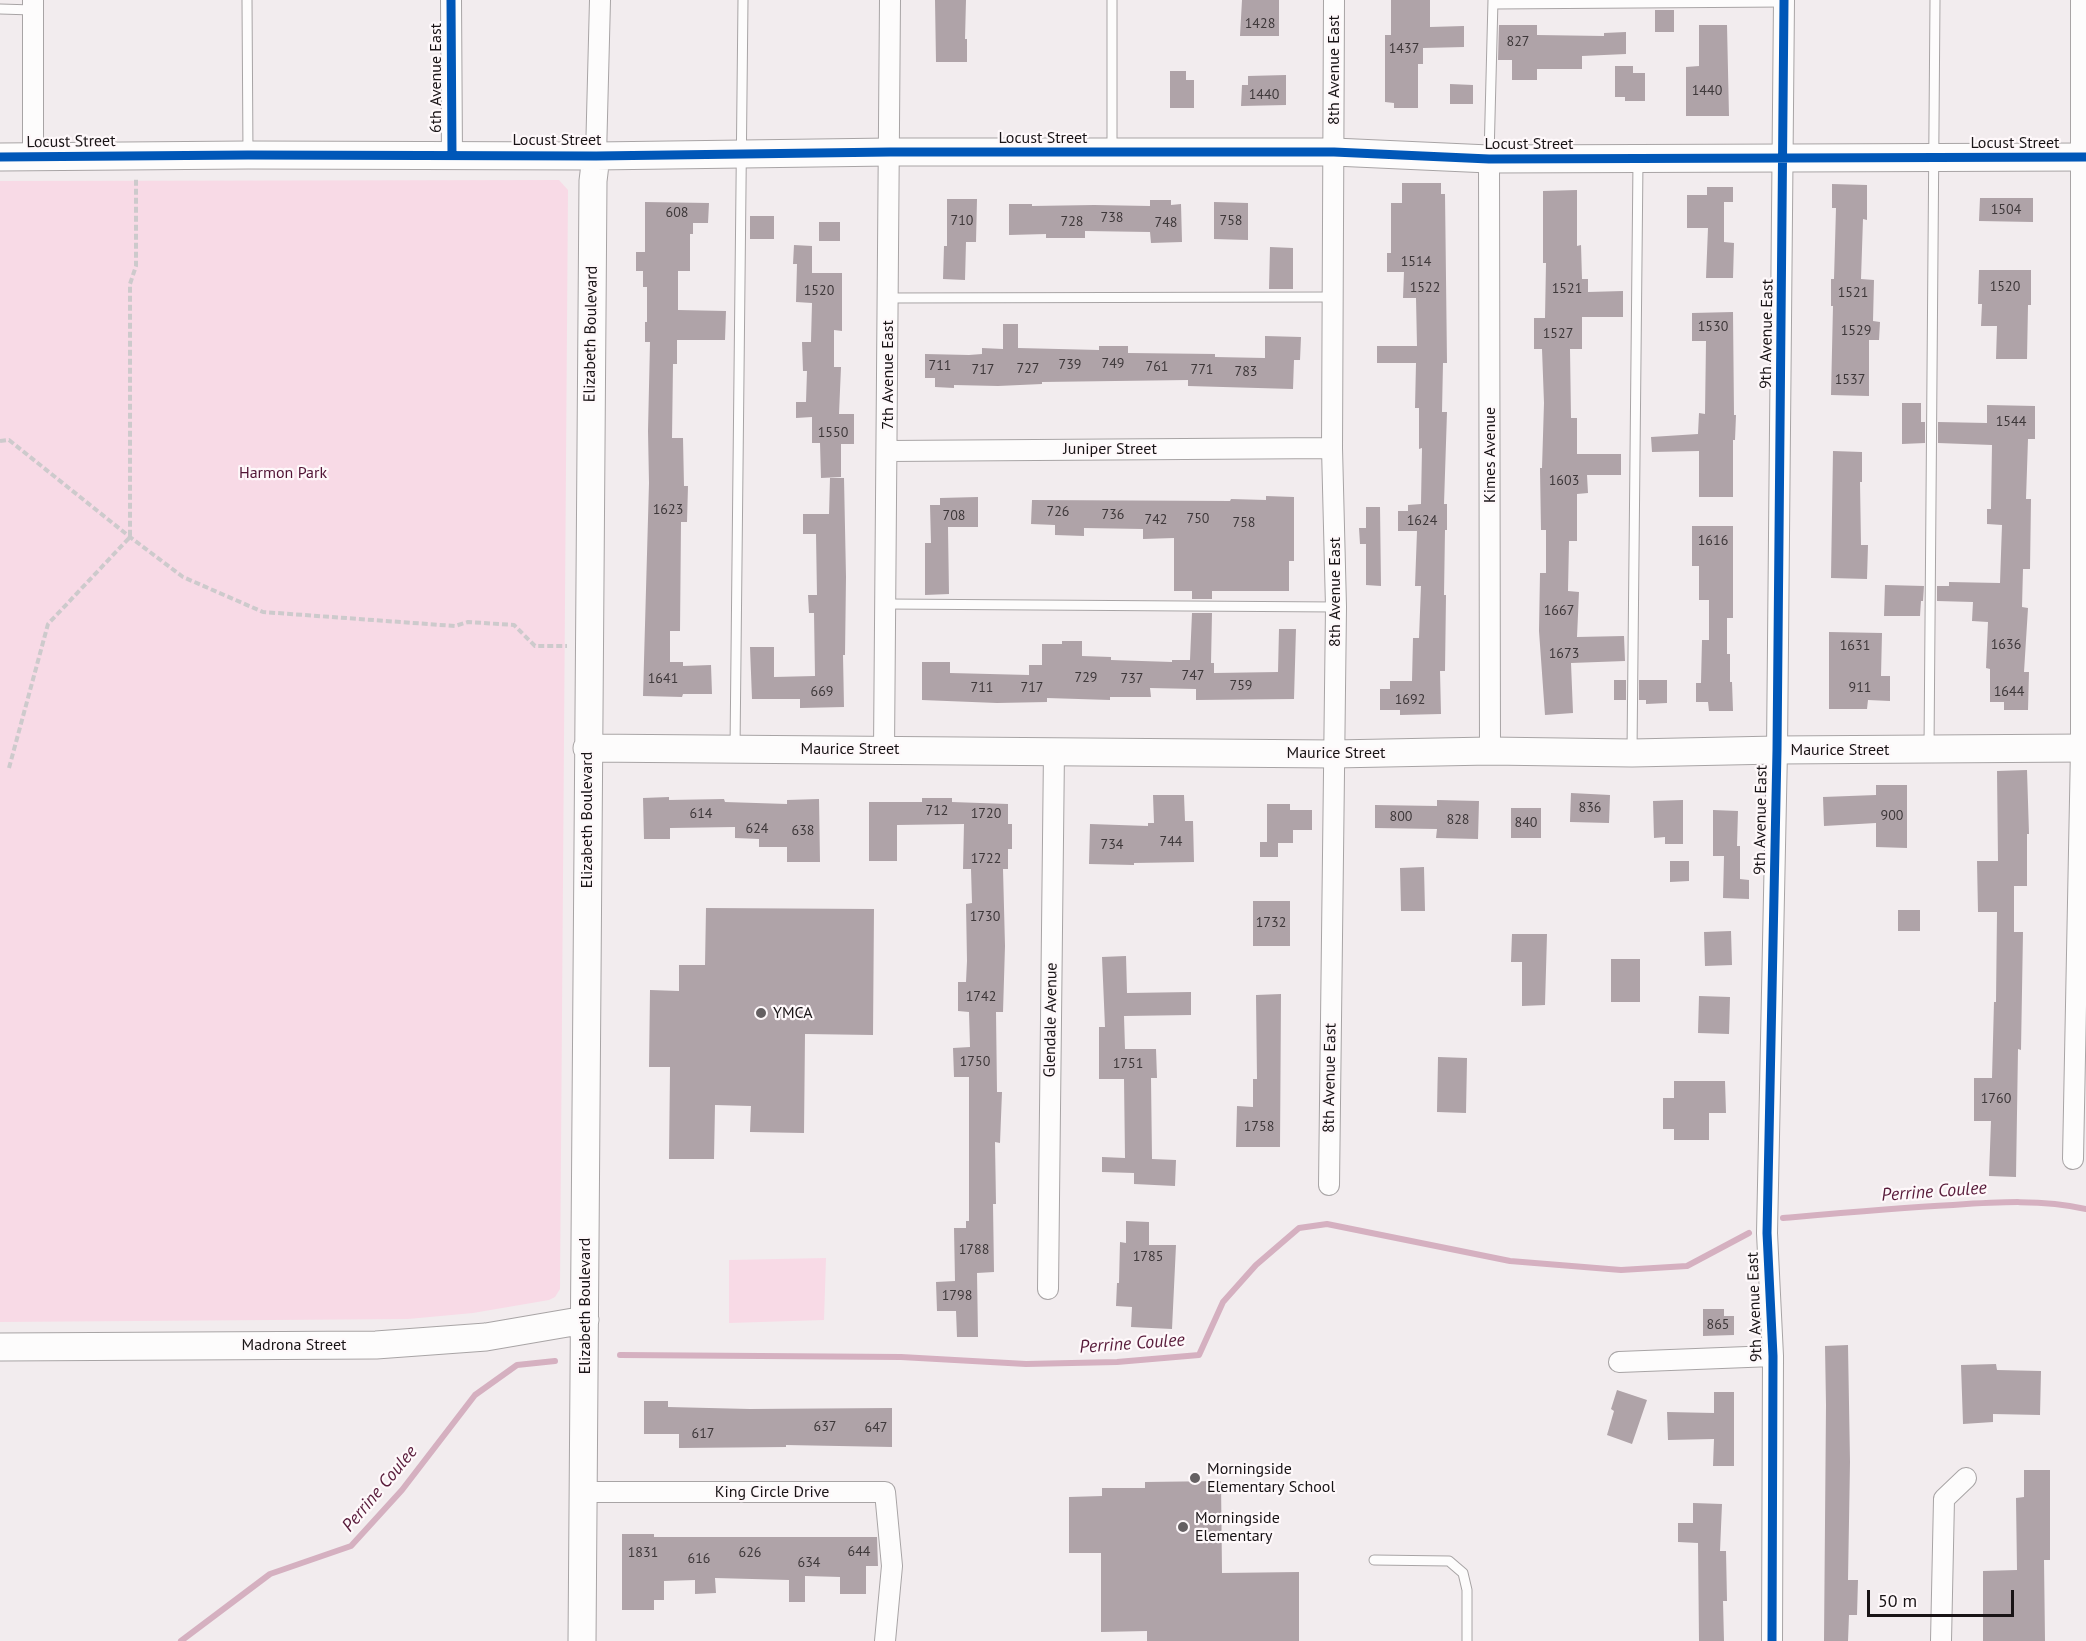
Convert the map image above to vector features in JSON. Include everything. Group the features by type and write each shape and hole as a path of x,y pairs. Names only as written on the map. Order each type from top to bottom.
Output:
{"street":[{"name":"6th Avenue East","path":"451,0 452,155"},
{"name":"Elizabeth Boulevard","path":"582,1641 593,180 596,156 600,0"},
{"name":"7th Avenue East","path":"884,749 890,0"},
{"name":"8th Avenue East","path":"1329,1185 1336,607 1332,448 1335,0"},
{"path":"2073,1159 2083,748 2081,0"},
{"name":"9th Avenue East","path":"1772,1641 1773,1356 1767,1233 1777,750 1784,1"},
{"path":"33,5 33,157"},
{"name":"Locust Street","path":"0,157 1334,152 1489,159 2083,158"},
{"name":"Kimes Avenue","path":"1489,159 1491,751"},
{"name":"Juniper Street","path":"888,451 1332,448"},
{"name":"Maurice Street","path":"587,748 1334,754 2083,748"},
{"name":"Glendale Avenue","path":"1048,1289 1054,750"},
{"name":"Madrona Street","path":"0,1347 376,1345 486,1337 585,1320"},
{"path":"1619,1362 1773,1356"},
{"path":"1941,1641 1944,1499 1966,1478"},
{"name":"King Circle Drive","path":"584,1492 885,1491 892,1566 885,1641"}],"lane":[{"path":"247,0 248,155"},
{"path":"735,749 743,0"},
{"path":"1112,0 1112,153"},
{"path":"1929,749 1935,0"},
{"path":"1489,159 1493,2 1784,1"},
{"path":"0,9 33,5"},
{"path":"1632,753 1638,159"},
{"path":"888,298 1333,297"},
{"path":"886,604 1336,607"},
{"path":"1374,1560 1449,1561 1463,1574 1467,1590 1467,1641"}],"path":[{"path":"9,768 48,624 129,537 130,284 136,266 136,178"},
{"path":"0,441 9,440 129,537 183,577 263,612 455,626 468,622 514,626 535,646 567,646"}],"green space":[{"name":"Harmon Park","path":"559,180 568,190 560,1289 555,1297 549,1300 473,1313 408,1319 0,1322 0,181"},
{"path":"826,1258 824,1320 729,1323 729,1260"}],"building":[{"path":"935,0 966,0 967,62 936,62"},
{"path":"1242,0 1279,0 1279,36 1240,36"},
{"path":"1391,0 1430,0 1430,27 1464,26 1464,47 1423,48 1423,64 1418,64 1418,108 1394,108 1394,103 1385,102 1385,35 1391,35"},
{"path":"1655,10 1674,10 1674,32 1655,32"},
{"path":"1499,25 1537,25 1537,35 1604,36 1604,33 1626,32 1626,54 1582,56 1582,69 1537,69 1537,80 1512,80 1512,60 1498,60"},
{"path":"1699,25 1727,25 1729,116 1686,116 1686,67 1699,66"},
{"path":"1615,66 1633,66 1633,73 1645,73 1645,101 1625,101 1625,97 1615,97"},
{"path":"1170,71 1186,71 1186,80 1194,80 1194,108 1170,108"},
{"path":"1286,75 1286,105 1241,106 1242,85 1248,85 1248,76"},
{"path":"1450,84 1473,85 1473,104 1450,104"},
{"path":"1402,183 1441,183 1441,194 1445,194 1447,363 1443,363 1442,412 1447,412 1444,504 1447,504 1447,530 1445,530 1444,595 1446,595 1445,671 1440,671 1441,714 1400,715 1400,710 1380,710 1380,689 1390,689 1390,681 1412,681 1413,638 1419,638 1421,586 1415,586 1417,531 1398,531 1398,511 1408,511 1408,505 1421,504 1422,448 1419,449 1419,408 1415,408 1416,363 1377,363 1377,346 1417,346 1416,298 1403,298 1404,272 1387,272 1387,253 1391,253 1391,203 1402,203"},
{"path":"1832,184 1867,185 1867,220 1863,219 1861,279 1874,280 1873,321 1880,322 1879,340 1869,340 1869,396 1831,395 1833,306 1831,306 1831,279 1834,279 1836,208 1832,208"},
{"path":"1707,187 1733,187 1733,202 1724,202 1724,242 1734,243 1733,278 1706,278 1708,228 1687,228 1687,195 1707,195"},
{"path":"1577,190 1577,246 1581,245 1582,279 1588,279 1588,292 1623,291 1623,317 1582,317 1582,349 1570,349 1571,418 1577,418 1577,454 1621,454 1621,475 1587,475 1588,493 1577,494 1577,541 1569,541 1568,591 1579,592 1577,637 1624,636 1625,661 1571,663 1573,713 1545,715 1539,631 1540,573 1546,573 1546,530 1541,530 1540,468 1542,468 1544,403 1542,349 1534,349 1534,318 1545,318 1546,263 1543,263 1543,191"},
{"path":"1980,198 2033,198 2033,222 1979,221"},
{"path":"947,199 977,199 976,242 966,242 965,280 943,279 944,246 947,246"},
{"path":"1150,200 1171,200 1171,205 1181,204 1182,242 1151,243 1150,232 1085,231 1085,238 1046,238 1046,234 1009,235 1009,204 1150,206"},
{"path":"645,202 709,203 708,223 693,223 693,234 690,234 690,271 678,271 678,310 726,311 725,340 677,340 677,364 673,364 672,438 683,438 684,486 688,486 687,522 681,522 680,631 670,631 670,662 683,662 683,666 711,665 712,694 683,694 682,697 643,696 650,342 645,342 647,287 643,287 643,271 636,271 636,252 645,252"},
{"path":"1214,202 1248,203 1248,240 1214,239"},
{"path":"750,216 774,216 774,239 750,239"},
{"path":"819,222 840,222 840,241 819,241"},
{"path":"794,245 812,246 812,273 842,273 842,331 834,330 834,367 841,367 839,414 854,414 854,444 841,444 841,477 821,478 820,443 812,443 812,417 796,418 796,402 806,402 807,371 803,371 802,342 811,342 812,303 796,302 797,264 793,264"},
{"path":"1270,247 1293,248 1293,289 1269,289"},
{"path":"1979,270 2031,270 2027,359 1996,359 1997,326 1981,326 1982,304 1978,304"},
{"path":"1733,312 1734,415 1736,415 1735,440 1733,440 1733,497 1699,497 1699,451 1652,452 1651,437 1698,434 1699,413 1705,414 1706,341 1692,341 1692,313"},
{"path":"1003,324 1018,324 1018,348 1099,350 1099,346 1128,346 1128,353 1215,354 1215,357 1265,358 1265,336 1301,337 1300,360 1294,360 1293,389 1188,386 1188,380 1042,382 1042,384 998,386 954,385 954,388 935,387 935,378 925,378 925,354 969,355 982,354 982,348 1003,349"},
{"path":"1902,403 1921,403 1921,422 1925,422 1925,443 1902,444"},
{"path":"1987,405 2035,406 2035,439 2028,439 2026,499 2031,499 2030,569 2023,569 2022,607 2028,608 2024,672 2029,672 2028,710 2004,710 2004,702 1990,702 1990,669 1986,668 1988,622 1972,621 1973,602 1937,601 1937,586 1949,586 1949,582 2000,583 2002,525 1987,524 1987,509 1991,509 1992,445 1938,443 1938,422 1987,423"},
{"path":"1833,451 1862,452 1861,545 1868,545 1867,579 1831,578"},
{"path":"830,478 844,478 846,577 844,707 800,708 800,699 752,699 750,647 774,647 774,677 815,676 814,613 809,613 808,595 817,595 816,534 803,534 803,514 829,514"},
{"path":"1266,496 1294,497 1294,561 1289,561 1289,591 1212,591 1212,599 1192,599 1192,591 1174,591 1174,538 1143,539 1143,529 1084,528 1084,536 1055,535 1055,525 1031,524 1032,500 1230,501 1231,499 1266,500"},
{"path":"978,497 978,527 948,527 949,594 925,595 925,543 931,543 930,505 940,505 940,498"},
{"path":"1366,507 1380,507 1381,586 1366,585 1366,544 1360,544 1359,528 1366,528"},
{"path":"1692,526 1733,526 1733,618 1727,618 1727,654 1730,654 1733,711 1709,711 1708,702 1696,702 1696,683 1701,683 1702,640 1709,640 1709,600 1699,600 1699,566 1692,566"},
{"path":"1885,585 1924,586 1920,616 1884,616"},
{"path":"1192,613 1212,613 1211,663 1214,663 1214,673 1278,672 1279,629 1296,629 1294,699 1196,700 1196,689 1150,688 1151,697 1110,697 1110,700 1047,698 1047,702 997,703 922,700 922,662 950,662 950,673 1029,675 1029,665 1042,665 1042,644 1062,644 1062,641 1082,641 1082,656 1111,657 1111,660 1172,662 1172,660 1190,660"},
{"path":"1829,632 1882,633 1881,676 1890,676 1890,701 1868,700 1867,709 1829,709"},
{"path":"1614,680 1626,680 1626,700 1614,700"},
{"path":"1639,680 1667,680 1667,703 1646,704 1646,700 1639,700"},
{"path":"2027,770 2029,834 2027,834 2027,886 2014,886 2014,932 2023,932 2016,1177 1989,1176 1991,1121 1974,1121 1974,1078 1992,1078 1997,912 1978,912 1977,861 1998,861 1997,771"},
{"path":"1876,785 1907,785 1907,848 1876,847 1876,823 1824,826 1823,797 1876,795"},
{"path":"1571,793 1610,795 1609,823 1570,822"},
{"path":"1153,795 1184,795 1185,821 1193,821 1194,862 1134,863 1134,865 1089,864 1090,824 1148,826 1148,823 1154,823"},
{"path":"669,797 669,800 724,799 725,802 787,804 787,800 819,799 820,862 787,862 787,847 759,847 759,839 735,838 735,827 670,828 670,839 644,839 643,798"},
{"path":"922,798 952,798 952,802 1008,804 1008,824 1012,824 1012,849 1008,849 1008,869 1003,869 1005,946 1003,1012 996,1012 997,1092 1002,1092 1000,1143 995,1142 994,1272 977,1273 978,1337 957,1337 956,1311 937,1311 936,1282 955,1281 954,1228 966,1228 966,1221 969,1221 969,1077 954,1077 953,1048 970,1047 969,1012 958,1011 958,982 966,982 966,904 972,903 971,869 963,869 964,824 897,825 897,861 869,861 869,802 922,802"},
{"path":"1437,800 1479,801 1478,839 1436,838 1437,829 1375,828 1375,805 1437,806"},
{"path":"1683,800 1683,844 1665,844 1665,837 1654,838 1653,801"},
{"path":"1267,804 1290,804 1290,810 1312,810 1312,830 1293,830 1293,843 1278,843 1278,857 1260,857 1260,842 1267,842"},
{"path":"1511,808 1541,808 1541,838 1511,838"},
{"path":"1713,810 1738,811 1737,846 1740,846 1740,879 1749,880 1749,899 1723,898 1724,856 1713,856"},
{"path":"1670,861 1689,861 1689,881 1670,882"},
{"path":"1424,867 1425,911 1401,911 1400,868"},
{"path":"1253,901 1290,901 1290,946 1253,946"},
{"name":"YMCA","path":"706,908 874,909 873,1035 805,1034 804,1133 750,1132 751,1106 715,1105 714,1159 669,1159 670,1067 649,1067 650,990 679,991 679,965 705,965"},
{"path":"1898,910 1920,910 1920,931 1898,931"},
{"path":"1731,931 1732,965 1705,966 1704,932"},
{"path":"1512,934 1547,934 1545,1005 1522,1006 1522,962 1511,962"},
{"path":"1126,956 1127,993 1191,992 1191,1015 1124,1016 1125,1049 1156,1049 1157,1078 1151,1078 1152,1159 1176,1160 1175,1186 1134,1184 1134,1173 1102,1172 1102,1157 1125,1158 1124,1079 1099,1079 1099,1027 1105,1027 1102,957"},
{"path":"1611,959 1640,959 1640,1002 1611,1002"},
{"path":"1281,994 1280,1147 1236,1147 1237,1106 1253,1107 1253,1079 1257,1079 1256,995"},
{"path":"1699,996 1730,997 1729,1034 1698,1033"},
{"path":"1438,1057 1467,1058 1466,1113 1437,1112"},
{"path":"1674,1081 1725,1081 1726,1113 1709,1113 1709,1140 1674,1140 1674,1129 1663,1129 1663,1098 1674,1098"},
{"path":"1126,1221 1149,1222 1149,1245 1176,1245 1172,1329 1131,1327 1132,1307 1116,1306 1120,1242 1126,1243"},
{"path":"1703,1309 1724,1309 1724,1316 1734,1316 1734,1335 1703,1336"},
{"path":"1848,1345 1850,1462 1848,1580 1858,1580 1857,1615 1849,1615 1848,1641 1824,1641 1825,1346"},
{"path":"1996,1364 1997,1370 2041,1371 2040,1415 1993,1414 1993,1422 1963,1424 1961,1365"},
{"path":"1617,1390 1647,1400 1632,1444 1607,1435"},
{"path":"1714,1392 1734,1392 1734,1466 1713,1466 1714,1439 1668,1440 1667,1412 1714,1413"},
{"path":"644,1401 668,1401 668,1407 892,1408 892,1447 786,1445 786,1447 679,1448 679,1434 644,1434"},
{"path":"2024,1470 2050,1470 2050,1560 2044,1560 2045,1641 1983,1641 1983,1571 2017,1570 2016,1498 2024,1497"},
{"name":"Morningside Elementary","path":"1221,1481 1222,1573 1299,1572 1299,1641 1147,1641 1147,1631 1101,1632 1101,1553 1069,1553 1069,1497 1102,1496 1102,1488 1145,1488 1145,1482"},
{"path":"1693,1503 1722,1504 1720,1551 1726,1551 1727,1601 1723,1601 1724,1641 1699,1641 1698,1543 1678,1542 1678,1523 1693,1523"},
{"path":"622,1534 654,1534 654,1537 877,1537 878,1566 866,1566 866,1594 840,1594 840,1577 805,1576 805,1602 789,1602 789,1580 715,1578 716,1593 695,1594 695,1580 664,1581 664,1600 654,1600 654,1610 622,1610"}],"waterway":[{"name":"Perrine Coulee","path":"1783,1218 2003,1202 2053,1204 2086,1209"},
{"name":"Perrine Coulee","path":"620,1355 901,1357 1026,1364 1117,1362 1199,1355 1223,1302 1256,1265 1299,1228 1327,1224 1510,1261 1621,1270 1687,1266 1749,1233"},
{"name":"Perrine Coulee","path":"181,1641 270,1574 351,1546 402,1490 475,1395 517,1365 555,1361"}],"cycle path":[{"path":"451,0 452,155"},
{"path":"1772,1641 1773,1356 1767,1233 1777,750 1784,0"},
{"path":"0,157 596,156 890,152 1334,152 1489,159 2086,157"}],"place":[{"name":"YMCA","path":"761,1013"},
{"name":"Morningside Elementary School","path":"1195,1478"},
{"name":"Morningside Elementary","path":"1183,1527"}]}
